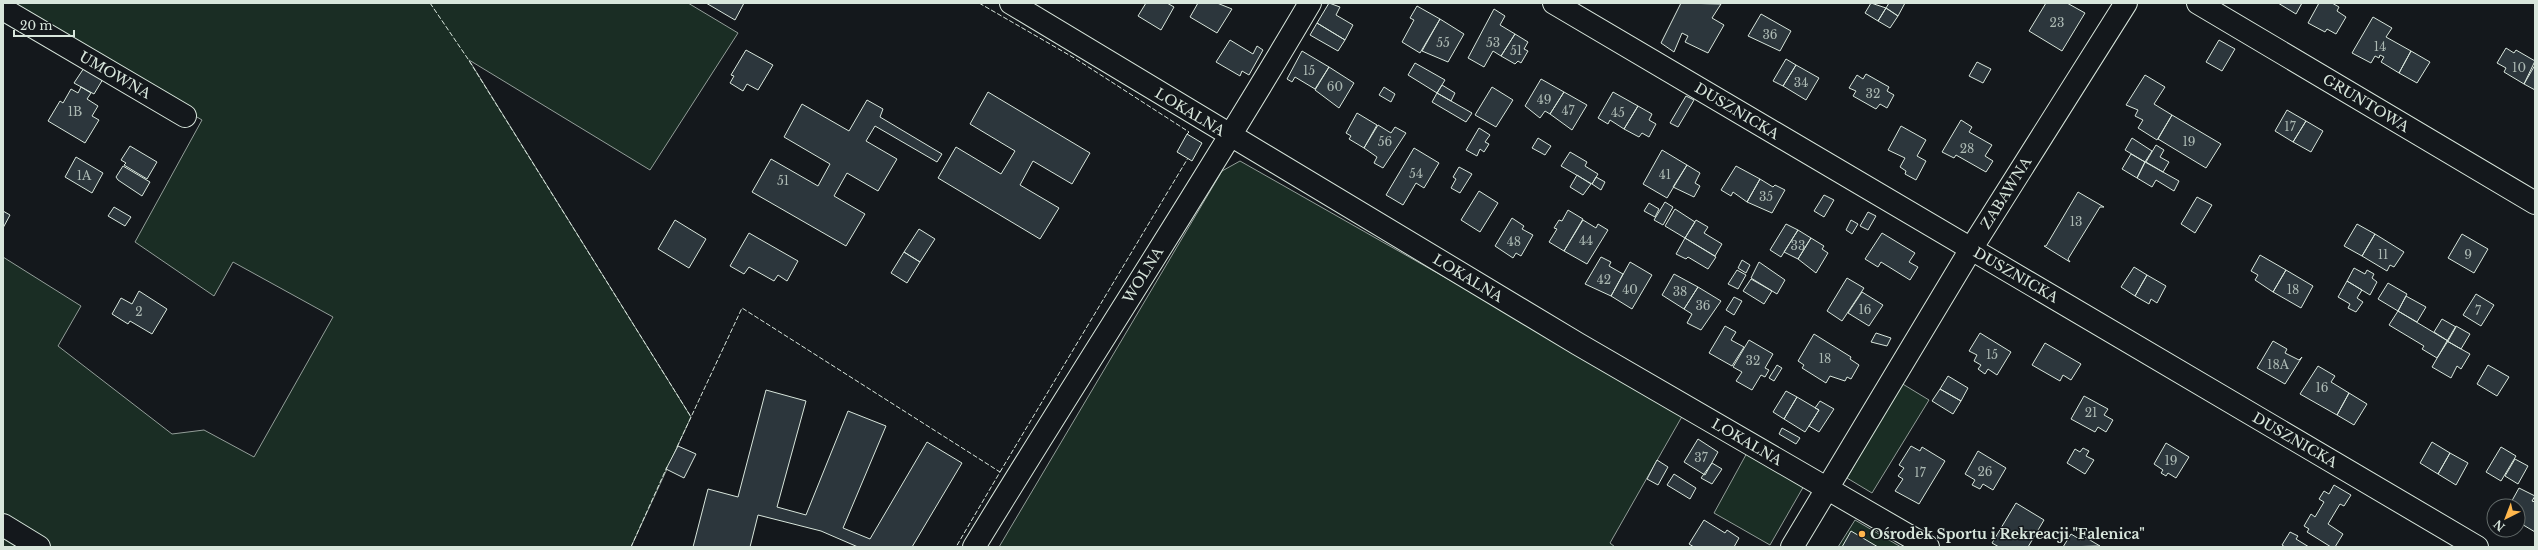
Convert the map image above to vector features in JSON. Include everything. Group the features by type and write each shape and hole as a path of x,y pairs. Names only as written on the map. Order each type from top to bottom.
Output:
{"street":[{"name":"LOKALNA","path":"1011,3 1231,137 1578,344 1928,547"},
{"name":"WOLNA","path":"974,547 1058,409 1231,137 1310,3"},
{"name":"DUSZNICKA","path":"1554,3 2478,547"},
{"name":"ZABAWNA","path":"1792,547 1971,249 2126,3"},
{"name":"GRUNTOWA","path":"2198,3 2535,203"},
{"name":"UMOWNA","path":"3,9 185,116"},
{"path":"3,526 39,547"}],"green space":[{"path":"4,3 688,3 738,33 650,170 469,60 691,417 631,547 3,547 3,257 81,306 58,346 172,434 204,430 254,457 333,317 233,262 214,296 135,242 202,120"},
{"path":"1240,161 1684,413 1610,543 1615,547 999,547 1222,171"},
{"path":"1901,383 1929,400 1872,493 1847,478"},
{"path":"1748,451 1805,484 1770,545 1714,513"},
{"name":"Ośrodek Sportu i Rekreacji \"Falenica\"","path":"1855,520 1901,547 1838,547"}],"building":[{"path":"706,3 744,3 735,20"},
{"path":"1146,3 1167,3 1174,7 1161,30 1138,16"},
{"path":"1198,3 1217,3 1232,9 1217,33 1190,17"},
{"path":"1329,3 1340,7 1336,15 1353,25 1345,40 1317,23"},
{"path":"1681,3 1721,4 1712,18 1724,25 1708,53 1685,42 1688,36 1682,33 1674,52 1661,43"},
{"path":"1871,3 1886,8 1878,21 1865,13"},
{"path":"1889,3 1905,3 1898,16 1886,8"},
{"path":"2046,3 2067,3 2085,13 2062,51 2029,31"},
{"path":"2278,3 2302,3 2296,14"},
{"path":"2319,3 2332,3 2339,7 2337,11 2346,17 2336,34 2327,29 2325,32 2308,23"},
{"path":"1417,6 1440,19 1420,53 1402,42 1414,20 1410,18"},
{"path":"1886,8 1898,16 1890,28 1878,21"},
{"path":"1494,9 1505,16 1500,25 1515,34 1501,56 1493,51 1484,67 1468,58"},
{"path":"1761,14 1791,31 1780,51 1748,36"},
{"path":"2373,17 2392,28 2386,37 2411,51 2399,73 2381,62 2384,57 2380,55 2379,58 2375,56 2371,63 2352,53"},
{"path":"1440,19 1464,34 1448,62 1422,51"},
{"path":"1317,23 1345,40 1338,51 1310,35"},
{"path":"1515,34 1528,42 1524,49 1528,51 1521,63 1518,61 1515,64 1501,56"},
{"path":"1230,40 1253,54 1257,46 1263,50 1249,75 1242,71 1240,76 1216,62"},
{"path":"2219,40 2235,49 2222,71 2206,62"},
{"path":"2506,48 2514,53 2516,50 2535,61 2524,84 2504,72 2506,68 2497,63"},
{"path":"746,50 773,65 758,90 747,84 743,91 730,83 734,76 731,75"},
{"path":"1302,51 1329,67 1315,89 1295,77 1292,82 1287,79"},
{"path":"2411,51 2430,62 2417,83 2399,73"},
{"path":"1786,59 1796,65 1783,86 1773,81"},
{"path":"1977,62 1991,69 1983,83 1969,76"},
{"path":"1415,63 1445,80 1437,93 1408,75"},
{"path":"1796,65 1819,78 1806,100 1783,86"},
{"path":"2535,65 2535,90 2524,84"},
{"path":"1329,67 1354,83 1339,108 1315,90"},
{"path":"84,68 103,79 94,94 74,83"},
{"path":"1866,74 1889,87 1887,91 1894,95 1887,108 1880,104 1876,109 1853,96 1856,91 1849,88 1857,75 1863,79"},
{"path":"2145,75 2165,87 2154,104 2172,115 2157,140 2138,128 2143,120 2135,116 2138,110 2126,105"},
{"path":"1541,79 1564,92 1550,114 1545,111 1540,118 1525,106"},
{"path":"1442,85 1455,93 1451,101 1437,93"},
{"path":"81,87 91,93 87,99 98,106 92,116 99,120 85,143 48,121 60,101 63,103 71,89 78,93"},
{"path":"1384,87 1395,94 1391,102 1379,95"},
{"path":"1492,87 1513,100 1496,127 1475,115"},
{"path":"988,92 1090,153 1072,184 1033,161 1020,185 1059,208 1040,239 938,178 956,147 1001,174 1015,151 970,124"},
{"path":"1564,92 1587,105 1572,130 1550,114"},
{"path":"1613,92 1638,106 1624,129 1610,120 1608,124 1598,118"},
{"path":"1437,93 1472,113 1466,122 1432,102"},
{"path":"1686,96 1694,100 1678,127 1670,123"},
{"path":"867,100 883,109 880,117 942,154 937,162 875,126 866,141 897,159 878,191 847,173 834,196 865,214 846,246 752,192 771,159 818,186 830,164 784,137 802,104 849,131"},
{"path":"1638,106 1652,114 1649,120 1656,124 1649,137 1642,133 1639,137 1624,129"},
{"path":"2287,110 2306,121 2293,142 2275,131"},
{"path":"1357,113 1377,125 1364,148 1349,139 1351,136 1346,133"},
{"path":"2172,115 2221,144 2206,168 2158,139"},
{"path":"1961,120 1972,127 1969,132 1992,145 1985,156 1993,161 1986,172 1956,155 1954,158 1942,152"},
{"path":"2306,121 2323,131 2311,152 2293,142"},
{"path":"1378,125 1391,133 1395,127 1406,133 1383,168 1374,163 1377,157 1364,148"},
{"path":"1901,126 1926,140 1917,156 1926,161 1916,180 1905,174 1906,171 1900,167 1905,158 1888,150"},
{"path":"1479,128 1490,135 1485,142 1489,144 1484,152 1480,149 1477,156 1466,150"},
{"path":"1187,134 1202,143 1192,161 1177,152"},
{"path":"1538,138 1551,146 1545,155 1532,148"},
{"path":"2132,138 2152,151 2145,162 2125,150"},
{"path":"2156,145 2164,150 2160,157 2169,162 2163,172 2146,162"},
{"path":"130,146 157,162 147,179 124,165 126,163 121,160"},
{"path":"1414,148 1439,163 1424,188 1416,183 1403,205 1386,195"},
{"path":"1662,150 1687,165 1667,198 1643,184"},
{"path":"1570,152 1587,162 1585,166 1598,174 1592,184 1561,166"},
{"path":"2131,154 2145,162 2137,178 2122,169"},
{"path":"76,157 103,173 92,193 65,177"},
{"path":"2145,162 2179,181 2174,191 2156,180 2152,187 2137,178"},
{"path":"1687,165 1700,173 1695,183 1700,186 1694,197 1673,187"},
{"path":"123,166 150,182 142,196 118,180 116,177"},
{"path":"1736,166 1760,179 1747,202 1733,192 1731,196 1721,190"},
{"path":"1459,167 1472,174 1460,193 1451,188 1456,179 1453,177"},
{"path":"1577,175 1591,184 1583,195 1570,187"},
{"path":"1596,177 1605,182 1601,190 1592,184"},
{"path":"1760,179 1773,187 1775,185 1785,190 1772,213 1747,202"},
{"path":"1479,191 1498,203 1480,232 1461,220"},
{"path":"2078,192 2104,207 2100,207 2068,259 2070,262 2044,246 2046,246"},
{"path":"1824,195 1834,200 1824,217 1814,211"},
{"path":"2197,197 2212,205 2195,233 2181,224"},
{"path":"1665,202 1673,207 1663,225 1654,220"},
{"path":"1649,203 1659,209 1655,217 1644,211"},
{"path":"114,207 131,217 125,226 108,216"},
{"path":"1675,209 1695,222 1685,238 1665,226"},
{"path":"1568,210 1583,219 1564,251 1549,242 1557,229 1554,228 1559,220 1562,221"},
{"path":"3,211 10,215 3,228"},
{"path":"1868,212 1876,216 1868,230 1860,226"},
{"path":"1512,218 1524,226 1522,229 1533,235 1521,256 1516,253 1513,258 1495,246"},
{"path":"675,220 706,239 689,268 658,249"},
{"path":"1583,220 1596,228 1598,224 1608,230 1587,264 1564,251"},
{"path":"1696,220 1708,227 1704,233 1722,244 1715,256 1685,238"},
{"path":"1851,220 1858,224 1852,234 1846,230"},
{"path":"1786,224 1798,230 1781,257 1770,250"},
{"path":"2357,224 2375,234 2362,256 2344,246"},
{"path":"919,229 935,239 920,262 904,252"},
{"path":"1798,230 1811,238 1798,259 1784,252"},
{"path":"749,233 798,261 787,281 778,275 774,281 749,267 744,274 730,266"},
{"path":"1882,233 1915,253 1909,262 1918,267 1910,280 1881,262 1878,267 1865,259"},
{"path":"2375,234 2404,252 2394,267 2390,265 2387,271 2362,256"},
{"path":"2462,234 2488,249 2474,273 2448,258"},
{"path":"1685,238 1716,257 1708,269 1688,257 1686,259 1676,254"},
{"path":"1811,238 1824,246 1822,249 1828,253 1816,273 1798,259"},
{"path":"904,252 920,262 907,283 891,273"},
{"path":"2260,255 2286,270 2273,292 2255,280 2258,275 2251,271"},
{"path":"1601,257 1611,262 1609,266 1623,274 1611,296 1585,284"},
{"path":"1742,260 1750,265 1746,273 1738,268"},
{"path":"1630,262 1652,275 1632,309 1611,296"},
{"path":"1759,262 1785,280 1777,294 1751,278"},
{"path":"2134,267 2147,275 2135,296 2121,287"},
{"path":"2354,268 2365,274 2367,270 2374,274 2372,278 2377,282 2370,295 2347,281"},
{"path":"1737,270 1746,275 1738,289 1728,284"},
{"path":"2286,270 2313,286 2301,308 2273,292"},
{"path":"1674,274 1698,287 1684,309 1662,295"},
{"path":"2147,275 2166,286 2157,303 2151,299 2149,304 2135,296"},
{"path":"1847,278 1864,288 1842,321 1827,311"},
{"path":"1751,279 1772,291 1764,304 1743,291"},
{"path":"2347,281 2362,290 2357,298 2363,302 2356,312 2348,308 2350,304 2338,297"},
{"path":"2388,283 2407,294 2398,311 2378,299"},
{"path":"1698,287 1721,301 1701,330 1687,323 1692,314 1684,309"},
{"path":"139,291 167,309 152,334 130,321 128,324 112,314 121,298 132,304"},
{"path":"1862,292 1883,305 1869,326 1848,313"},
{"path":"2476,294 2494,305 2481,326 2463,315"},
{"path":"2406,296 2426,307 2417,322 2398,311"},
{"path":"1734,297 1742,301 1734,315 1726,310"},
{"path":"2398,311 2448,341 2437,358 2422,349 2424,346 2389,325"},
{"path":"2442,319 2456,327 2448,341 2434,332"},
{"path":"1725,326 1736,332 1731,340 1744,347 1732,366 1709,353"},
{"path":"2456,326 2470,334 2461,349 2447,341"},
{"path":"1876,333 1891,338 1887,346 1871,342"},
{"path":"1980,333 2011,352 1997,375 1988,369 1985,374 1978,369 1981,365 1974,361 1977,355 1969,351"},
{"path":"1814,334 1851,357 1850,359 1859,365 1851,379 1847,377 1845,381 1830,376 1826,383 1802,368 1804,365 1798,361"},
{"path":"1749,340 1773,354 1765,368 1769,370 1765,377 1761,375 1752,390 1736,381 1742,372 1733,367"},
{"path":"2273,341 2287,349 2285,353 2299,360 2302,357 2285,384 2257,368"},
{"path":"2447,341 2470,354 2461,369 2457,366 2451,378 2432,367"},
{"path":"2045,343 2081,364 2071,380 2063,375 2060,381 2032,365"},
{"path":"1777,365 1782,368 1774,381 1769,378"},
{"path":"2488,365 2509,377 2497,396 2477,384"},
{"path":"2318,366 2335,376 2331,382 2349,393 2337,415 2300,394"},
{"path":"1948,376 1968,388 1961,401 1940,389"},
{"path":"1940,389 1961,401 1953,414 1932,401"},
{"path":"766,390 806,401 777,507 806,515 848,411 886,426 843,528 870,539 927,442 962,463 912,547 858,547 821,531 758,515 750,547 693,547 708,489 738,497"},
{"path":"1786,391 1797,397 1784,419 1773,412"},
{"path":"2349,393 2367,404 2354,425 2337,415"},
{"path":"2084,396 2108,409 2104,415 2113,420 2106,432 2098,427 2095,432 2071,419"},
{"path":"1797,397 1819,410 1805,432 1784,419"},
{"path":"1820,401 1834,409 1819,432 1809,426 1819,410 1815,408"},
{"path":"1782,428 1800,438 1796,444 1779,434"},
{"path":"1698,439 1718,452 1705,475 1684,462"},
{"path":"2432,442 2450,453 2438,474 2420,463"},
{"path":"2166,443 2189,457 2176,478 2168,473 2166,476 2161,473 2163,470 2154,464"},
{"path":"678,446 696,454 684,478 666,469"},
{"path":"1911,446 1920,451 1922,447 1945,461 1919,504 1895,491 1903,479 1898,476 1904,468 1899,465"},
{"path":"2501,447 2516,456 2501,481 2486,472"},
{"path":"2083,448 2089,451 2086,456 2094,460 2085,474 2067,463 2075,449 2080,452"},
{"path":"1978,451 2006,468 1993,490 1983,484 1980,489 1972,485 1975,480 1965,474"},
{"path":"2450,453 2468,463 2456,485 2438,474"},
{"path":"2515,459 2528,466 2518,484 2505,476"},
{"path":"1657,460 1668,467 1658,485 1647,479"},
{"path":"1712,463 1722,469 1712,484 1701,478"},
{"path":"1674,474 1696,488 1690,499 1667,485"},
{"path":"2334,485 2351,495 2344,506 2340,504 2328,524 2343,534 2335,547 2331,547 2307,532 2309,529 2304,526 2311,514 2315,517 2324,502 2319,499 2324,491 2329,494"},
{"path":"2519,488 2535,496 2532,501 2535,502 2535,532 2526,527 2526,498 2513,498"},
{"path":"2016,503 2044,520 2028,547 1999,547 1992,543"},
{"path":"1704,520 1725,533 1727,530 1739,538 1734,547 1694,547 1689,544"},
{"path":"1851,531 1878,547 1842,547"},
{"path":"2290,532 2298,536 2296,539 2309,547 2285,547 2282,545"},
{"path":"2071,534 2081,540 2083,536 2100,546 2063,547"}],"fence":[{"path":"430,3 468,59 691,417"},
{"path":"979,3 1076,59 1189,132 1187,134"},
{"path":"1000,472 1188,158"},
{"path":"677,447 742,308 1000,472 956,547"},
{"path":"631,547 667,467"}],"place":[{"name":"Ośrodek Sportu i Rekreacji \"Falenica\"","path":"1862,534"}]}
